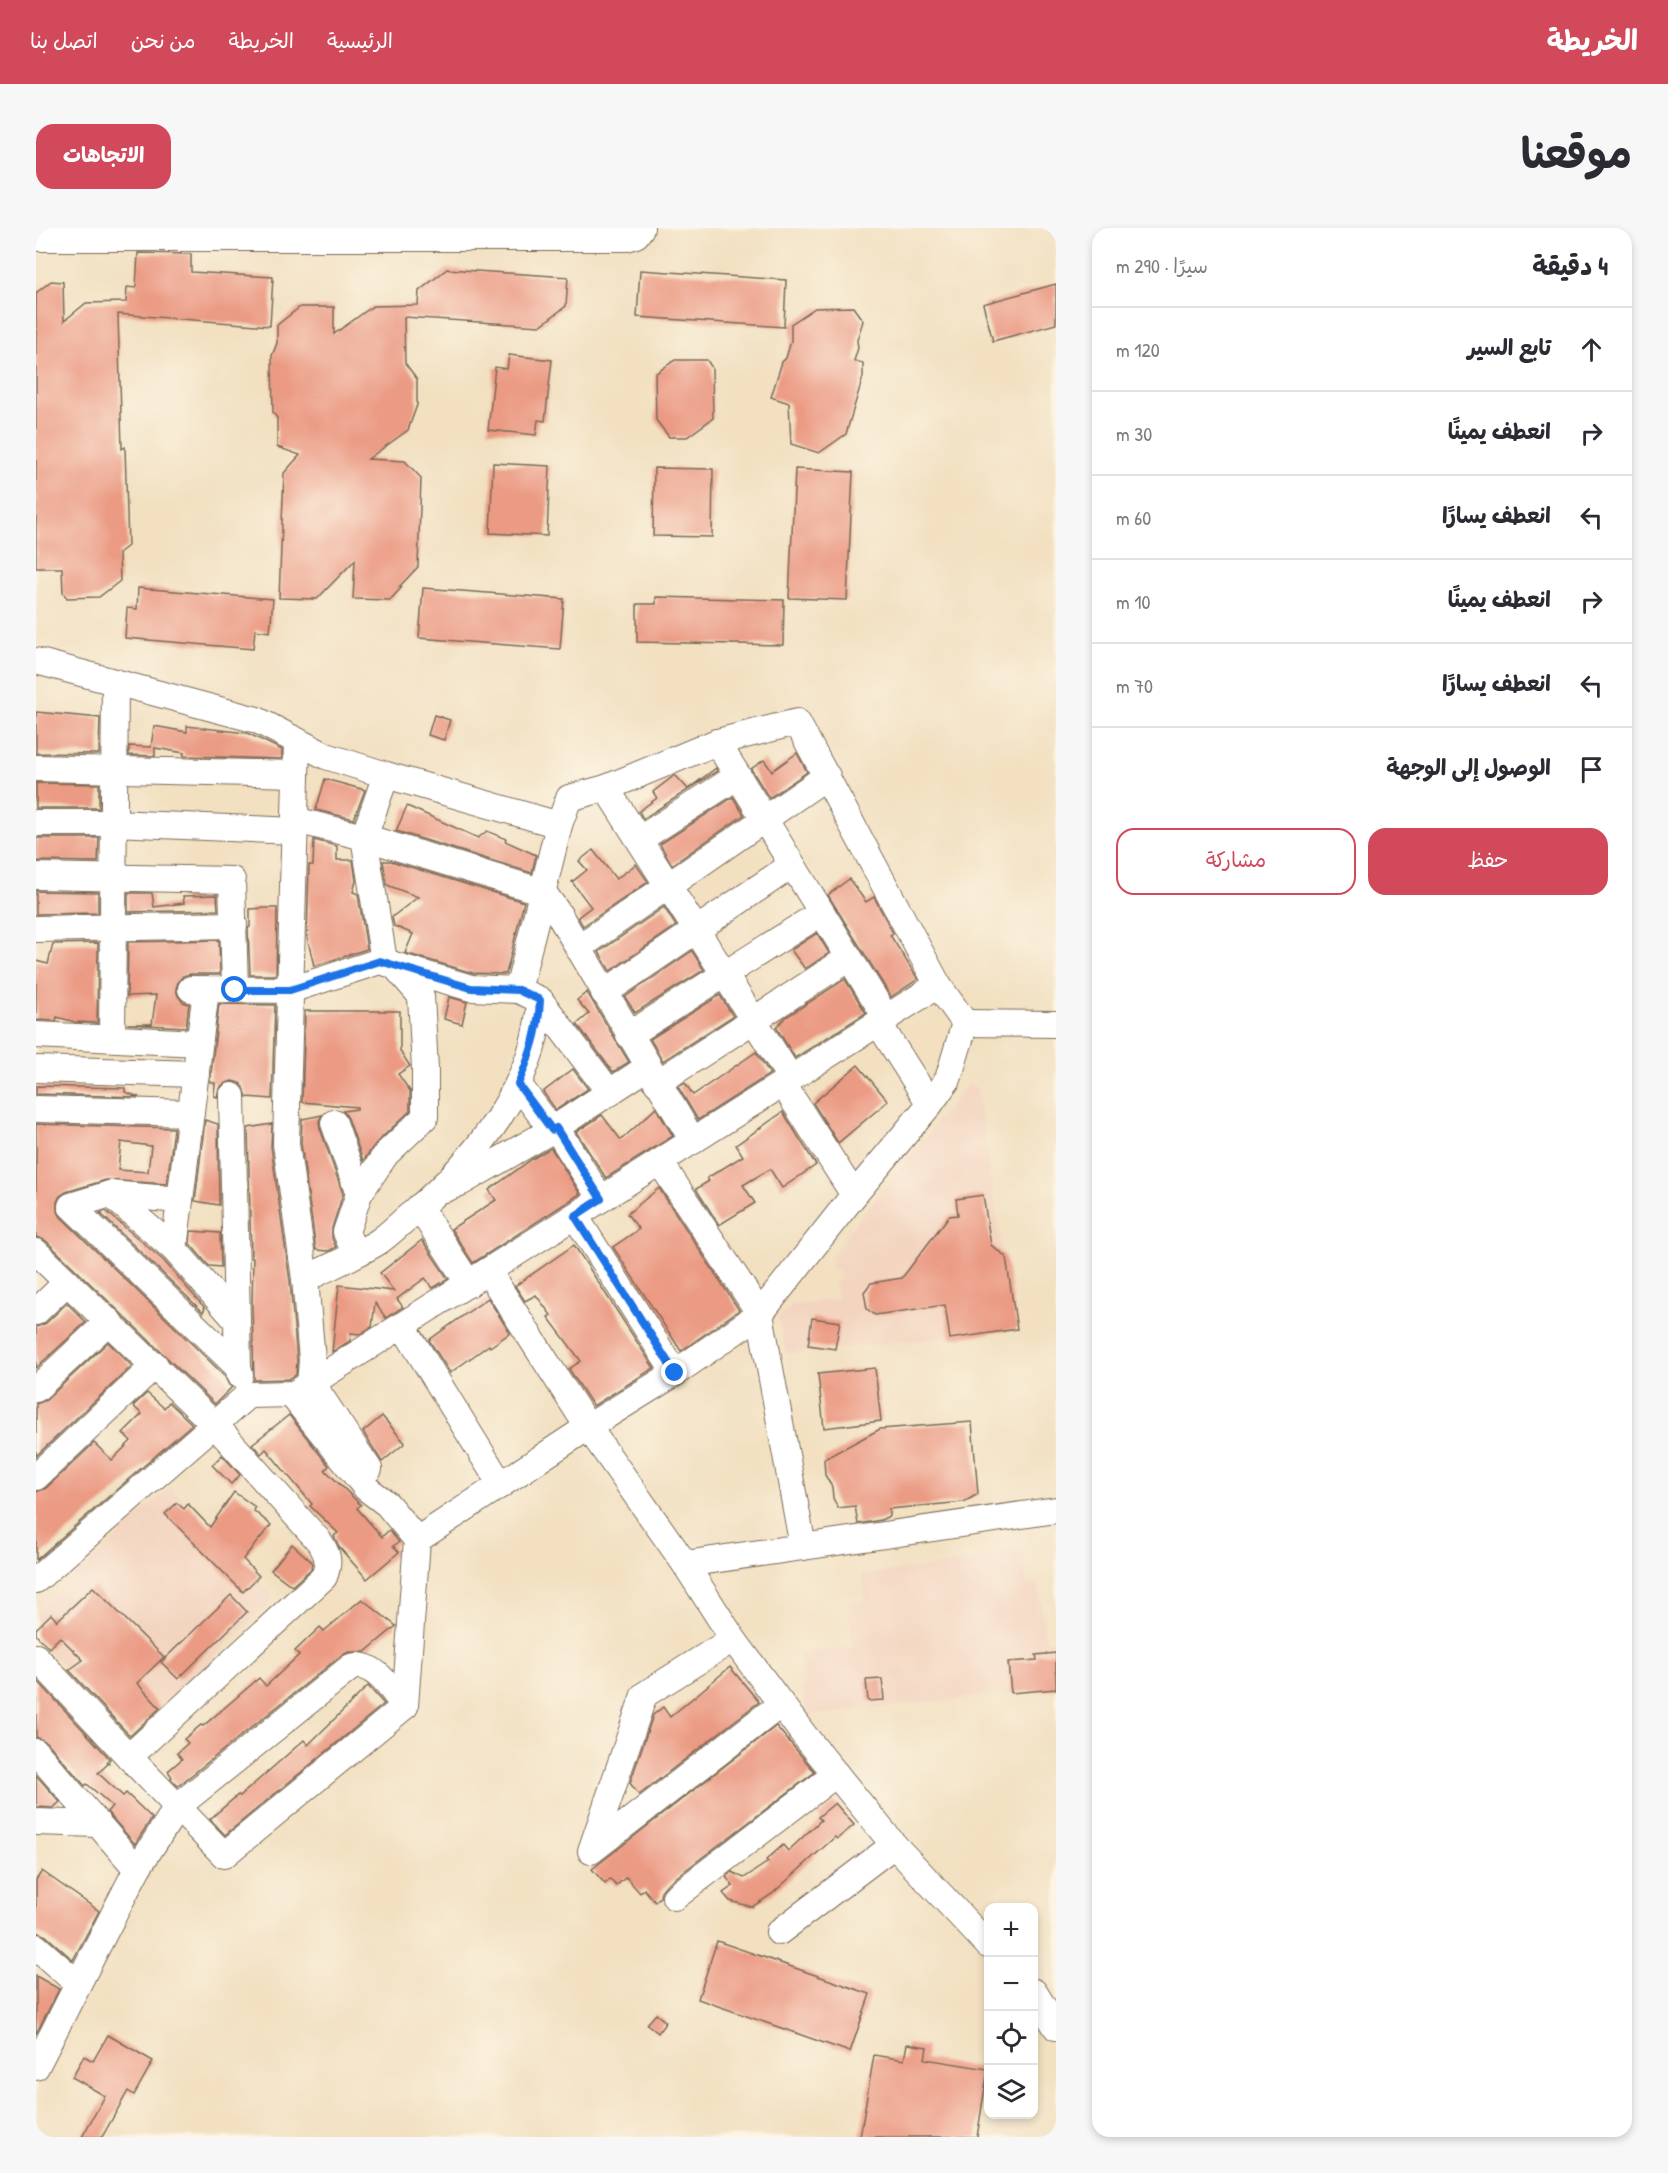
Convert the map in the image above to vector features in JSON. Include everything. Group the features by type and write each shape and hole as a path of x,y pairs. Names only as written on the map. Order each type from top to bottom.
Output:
{"street":[{"path":"38,235 627,238 636,235 641,228"},
{"path":"36,661 257,720 326,756 559,825"},
{"path":"112,1038 115,682"},
{"path":"305,1279 379,1241 427,1200 498,1122 532,1051 539,1021 529,995 543,892 559,825 569,798 606,788 717,742 797,722 938,985 965,1023"},
{"path":"297,741 286,1143 305,1279 312,1360 305,1387"},
{"path":"717,742 849,958 930,1104"},
{"path":"36,768 296,774"},
{"path":"354,1254 346,1232 359,1194 386,1154 425,1117 421,996 394,965 384,961 364,837 386,775"},
{"path":"640,839 738,776"},
{"path":"578,948 827,776"},
{"path":"606,788 753,1020 855,1195"},
{"path":"36,823 295,826 364,837 543,892 558,913 628,1035 693,1141"},
{"path":"604,993 792,865"},
{"path":"36,876 232,880 235,990"},
{"path":"628,1035 821,913"},
{"path":"36,929 234,925"},
{"path":"427,1200 554,1129 609,1093 652,1075 753,1020 849,958"},
{"path":"174,1249 199,1043 199,989 290,990 380,961 471,988 529,995 609,1093"},
{"path":"36,1580 248,1395 305,1387 938,985"},
{"path":"965,1023 1056,1024"},
{"path":"417,1540 588,1427 675,1373 760,1314 948,1079 965,1023"},
{"path":"36,1035 199,1043"},
{"path":"36,1069 196,1074"},
{"path":"518,1084 554,1129 601,1199"},
{"path":"232,1096 237,1367 248,1395"},
{"path":"36,1109 190,1113"},
{"path":"334,1123 359,1194"},
{"path":"660,1162 760,1314 803,1547"},
{"path":"180,1200 110,1194 71,1206 237,1367"},
{"path":"110,1194 174,1249 237,1321"},
{"path":"427,1200 478,1277 588,1427 685,1564 733,1639 781,1704 894,1845 984,1941"},
{"path":"575,1216 675,1373"},
{"path":"36,1252 215,1425 328,1553 328,1566 324,1577 129,1757"},
{"path":"36,1312 67,1282"},
{"path":"36,1389 109,1322"},
{"path":"403,1326 501,1485"},
{"path":"36,1477 155,1365"},
{"path":"36,1657 224,1855 405,1706 417,1540 387,1504 373,1475 319,1394 305,1387"},
{"path":"685,1564 1056,1510"},
{"path":"733,1639 644,1695 591,1851 781,1704"},
{"path":"36,2067 137,1869 178,1806 351,1667 359,1665 369,1667 405,1706"},
{"path":"36,1752 137,1869"},
{"path":"675,1898 836,1774"},
{"path":"36,1822 98,1824"},
{"path":"779,1932 894,1845"},
{"path":"36,1947 78,1984"},
{"path":"1038,1998 1056,2027"}],"shaded area":[{"path":"967,1084 977,1090 1014,1330 786,1354 778,1317 792,1305 837,1299 835,1281 841,1280 840,1270 832,1270 830,1256"},
{"path":"170,1487 275,1598 129,1736 36,1637 36,1613"},
{"path":"1022,1550 1027,1585 1039,1584 1046,1641 1056,1640 1056,1688 806,1716 799,1653 853,1647 848,1602 865,1600 862,1575 979,1561 979,1555"}],"building":[{"path":"138,253 191,254 191,272 273,277 270,326 118,314 122,449 125,447 128,546 119,553 120,581 99,597 67,598 63,593 62,568 36,568 36,293 51,281 63,282 64,321 86,303 126,302 127,287 136,288"},
{"path":"447,269 568,277 566,306 540,326 404,317 405,363 417,379 417,405 408,430 368,459 405,461 421,478 418,567 390,600 353,599 355,560 317,599 279,598 284,473 300,455 277,447 277,418 273,413 272,356 277,343 277,325 300,307 334,307 334,334 373,306 418,305 419,291"},
{"path":"640,270 786,280 784,327 637,317"},
{"path":"1056,284 1056,324 993,341 983,304"},
{"path":"853,307 863,321 854,361 863,363 863,377 846,434 819,453 791,444 789,403 771,397 791,341 791,324 815,308"},
{"path":"509,355 552,360 545,421 538,420 536,435 488,430 495,367 507,369"},
{"path":"675,360 707,360 712,368 713,418 687,437 669,437 656,420 655,374"},
{"path":"493,463 550,466 547,536 490,533"},
{"path":"654,468 713,469 712,537 653,536"},
{"path":"795,469 853,472 847,600 789,598"},
{"path":"138,588 273,599 270,632 255,630 253,649 125,638 127,608 137,609"},
{"path":"423,588 564,599 560,649 419,638"},
{"path":"656,597 784,600 783,645 637,642 637,604 656,604"},
{"path":"36,712 100,718 99,754 36,753"},
{"path":"434,715 450,720 444,740 428,735"},
{"path":"154,726 187,732 187,726 247,733 282,750 282,759 184,756 184,753 155,748 155,756 129,755 129,746 151,747"},
{"path":"797,753 807,772 769,798 751,769 764,760 772,771"},
{"path":"716,768 717,771 643,819 639,811 657,798 653,792 675,775 688,789"},
{"path":"325,779 365,790 354,819 316,810"},
{"path":"36,783 99,784 99,808 36,808"},
{"path":"733,797 744,815 672,865 660,844"},
{"path":"407,806 478,838 487,831 536,855 532,873 396,831"},
{"path":"36,838 99,838 98,862 36,861"},
{"path":"314,840 337,846 337,860 353,860 356,881 353,892 358,894 367,949 314,966 307,937 309,865 313,865"},
{"path":"593,850 616,879 636,864 648,882 583,926 578,917 591,907 572,882 587,870 579,861"},
{"path":"383,861 391,861 524,902 506,974 473,973 405,953 413,934 394,926 392,917 418,897 387,885"},
{"path":"849,879 866,902 874,897 893,933 890,935 918,979 891,997 828,895"},
{"path":"36,891 98,892 98,913 36,914"},
{"path":"128,893 152,893 154,907 184,903 183,896 217,895 218,910 128,912"},
{"path":"664,907 676,926 610,971 599,952"},
{"path":"277,908 276,975 250,975 248,928 250,927 250,909"},
{"path":"817,933 829,953 805,969 791,950"},
{"path":"219,940 220,974 191,974 183,976 178,982 176,989 178,996 183,1002 189,1004 186,1027 127,1024 152,1024 156,995 127,996 128,942"},
{"path":"98,943 97,1023 75,1022 57,1017 56,1021 36,1020 36,961 48,964 53,944"},
{"path":"692,951 704,970 635,1013 625,997"},
{"path":"845,979 866,1013 795,1058 776,1027 786,1017"},
{"path":"587,992 629,1062 613,1072 577,1024 589,1014 577,1000"},
{"path":"720,995 733,1016 663,1061 650,1039"},
{"path":"449,997 467,1002 462,1024 444,1019"},
{"path":"219,1004 275,1005 272,1099 247,1097 240,1083 232,1081 224,1084 219,1089 217,1097 214,1096 215,1083 210,1082"},
{"path":"305,1011 400,1011 400,1051 410,1066 398,1074 410,1091 410,1111 376,1143 363,1161 348,1118 343,1111 357,1109 357,1107 302,1102"},
{"path":"756,1052 770,1074 698,1120 678,1087 685,1083 693,1095"},
{"path":"858,1065 888,1101 838,1143 813,1103"},
{"path":"573,1069 588,1089 556,1110 543,1092"},
{"path":"36,1086 125,1088 125,1092 139,1097 36,1094"},
{"path":"656,1108 673,1136 606,1178 576,1132 602,1115 621,1140"},
{"path":"783,1112 816,1165 782,1188 770,1169 743,1185 755,1203 719,1225 696,1189 709,1181 707,1178 743,1156 736,1145"},
{"path":"322,1115 319,1121 320,1128 343,1194 332,1228 332,1238 336,1247 329,1251 316,1250 301,1143 302,1119"},
{"path":"205,1120 218,1124 219,1205 195,1201"},
{"path":"36,1124 174,1128 167,1184 106,1180 66,1192 57,1202 57,1210 61,1217 224,1375 232,1387 215,1404 46,1241 36,1237","holes":["121,1142 151,1146 148,1172 118,1170"]},
{"path":"272,1124 271,1146 290,1281 297,1360 296,1375 289,1379 254,1380 253,1258 251,1258 248,1128"},
{"path":"551,1148 580,1194 473,1263 451,1229 496,1200 489,1190"},
{"path":"659,1188 739,1310 681,1351 613,1247 639,1229 627,1214"},
{"path":"983,1195 991,1245 1006,1257 1017,1329 950,1339 945,1305 875,1315 867,1309 864,1292 871,1283 902,1278 949,1216 958,1215 956,1199"},
{"path":"106,1211 163,1260 205,1308 203,1312 100,1213"},
{"path":"191,1231 220,1233 221,1267 209,1266 190,1244"},
{"path":"422,1240 448,1279 433,1288 425,1278 397,1299 403,1307 386,1318 375,1303 372,1327 360,1334 351,1333 350,1341 332,1352 339,1285 394,1291 380,1273"},
{"path":"574,1245 654,1368 593,1406 569,1369 581,1361 548,1317 551,1315 536,1295 525,1301 515,1286"},
{"path":"488,1298 510,1333 450,1373 429,1340"},
{"path":"67,1303 86,1322 36,1368 36,1327 46,1323"},
{"path":"812,1318 840,1322 835,1349 808,1345"},
{"path":"108,1342 132,1366 36,1456 36,1404 46,1400"},
{"path":"875,1368 881,1421 824,1428 818,1374"},
{"path":"147,1393 164,1408 169,1402 192,1424 36,1560 36,1492 46,1488 94,1443 112,1460 131,1441 123,1433 142,1414 133,1406"},
{"path":"289,1415 329,1466 325,1470 361,1505 357,1508 382,1537 389,1530 399,1542 393,1546 399,1552 367,1579 339,1547 334,1536 338,1533 310,1506 312,1504 266,1449 261,1454 252,1444"},
{"path":"382,1416 405,1443 382,1462 363,1432"},
{"path":"972,1422 978,1494 964,1502 889,1509 889,1516 881,1520 858,1524 855,1506 838,1508 833,1498 832,1487 825,1475 824,1459 880,1429"},
{"path":"222,1455 240,1475 231,1484 212,1465"},
{"path":"234,1492 255,1507 253,1510 271,1525 243,1559 259,1576 243,1592 165,1514 177,1503 184,1509 188,1504 210,1527"},
{"path":"292,1544 312,1562 311,1569 292,1586 271,1570"},
{"path":"93,1587 164,1657 137,1683 160,1708 130,1736 69,1670 83,1660 60,1637 49,1648 36,1635 36,1629 51,1614 57,1621"},
{"path":"231,1595 247,1612 178,1679 161,1662"},
{"path":"362,1599 396,1626 365,1652 349,1652 342,1655 178,1786 171,1779 168,1771 182,1759 177,1753 188,1743 184,1739 201,1725 203,1726 259,1678 266,1686 299,1655 295,1651 320,1627 324,1631"},
{"path":"1056,1653 1056,1689 1011,1693 1008,1662 1037,1660 1036,1655"},
{"path":"730,1667 759,1702 639,1795 630,1783 653,1715 663,1707 670,1717"},
{"path":"36,1679 110,1759 107,1762 109,1763 98,1773 123,1796 126,1793 152,1818 135,1844 107,1812 112,1806 87,1784 85,1786 47,1742 36,1737"},
{"path":"882,1679 884,1700 868,1701 866,1680"},
{"path":"368,1686 384,1704 225,1835 210,1819 304,1740 308,1745"},
{"path":"776,1726 815,1772 666,1885 655,1902 644,1889 640,1893 626,1877 616,1886 610,1879 605,1884 592,1869"},
{"path":"36,1775 60,1802 53,1808 36,1807"},
{"path":"835,1803 854,1825 837,1839 835,1837 772,1894 752,1907 730,1901 723,1893 733,1886 726,1877 732,1872 744,1878 768,1862 766,1860 783,1845 788,1851 821,1820 818,1817"},
{"path":"42,1871 99,1911 73,1960 46,1936 36,1932 36,1880"},
{"path":"717,1941 870,1994 850,2052 698,1999"},
{"path":"36,1976 59,1989 36,2034"},
{"path":"656,2014 666,2022 658,2033 647,2024"},
{"path":"108,2035 153,2061 134,2095 128,2091 102,2137 82,2137 105,2096 72,2077 84,2056 93,2061"},
{"path":"907,2044 927,2047 925,2059 984,2068 984,2094 977,2137 860,2137 874,2055 904,2060"}],"route":[{"path":"235,990 290,990 380,961 471,988 518,990 540,1000 539,1021 532,1051 518,1084 552,1130 556,1128 601,1199 575,1216 675,1373"}]}
